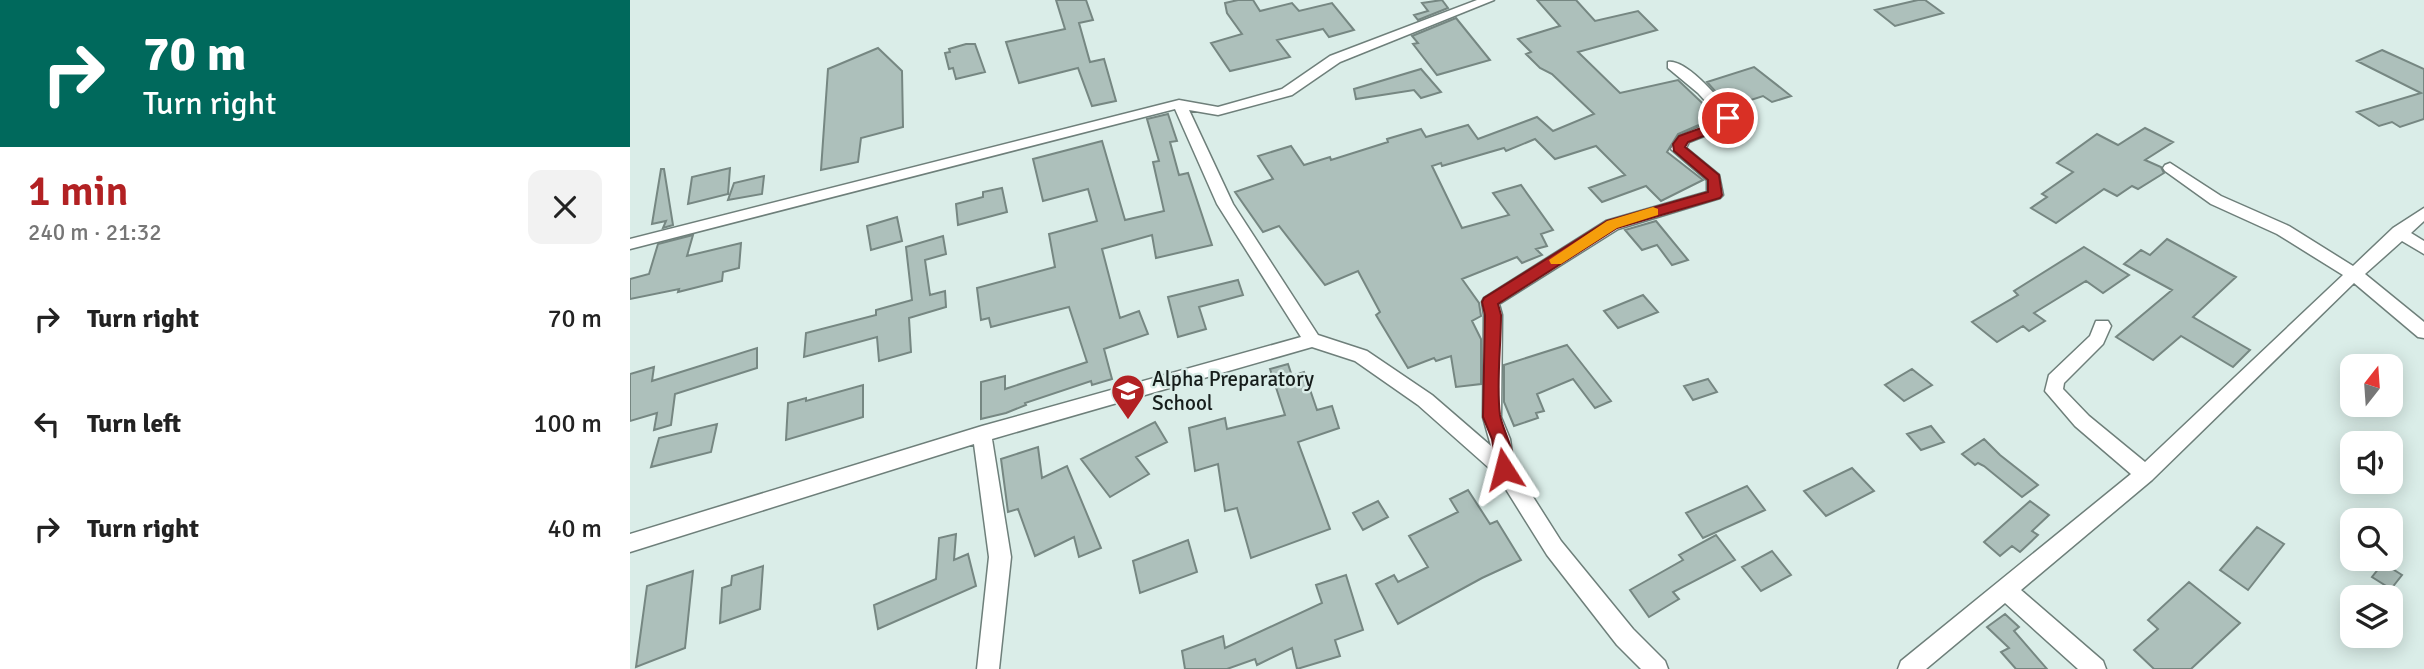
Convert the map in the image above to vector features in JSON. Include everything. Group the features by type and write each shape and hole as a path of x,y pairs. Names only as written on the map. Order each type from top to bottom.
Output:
{"street":[{"path":"630,244 1179,104 1218,111 1287,92 1335,60 1488,0"},
{"path":"1504,469 1500,439 1492,417 1493,328 1490,302 1612,225 1715,195 1714,178 1678,149 1684,139 1724,123 1728,118 1703,90 1673,65"},
{"path":"1179,104 1225,204 1312,340"},
{"path":"2169,168 2216,200 2283,230 2354,274 2424,332"},
{"path":"1909,669 2145,474 2354,274 2399,232 2424,213"},
{"path":"2399,232 2424,248"},
{"path":"2102,326 2097,339 2055,380 2054,391 2082,421 2145,474"},
{"path":"630,543 982,434 1312,340 1361,356 1426,400 1504,469 1553,548 1625,637 1657,669"},
{"path":"982,434 1000,557 988,669"},
{"path":"2004,589 2095,669"}],"building":[{"path":"1056,0 1086,0 1093,20 1079,23 1090,62 1104,59 1116,101 1092,106 1078,68 1019,83 1006,42 1065,29"},
{"path":"1253,0 1260,11 1292,3 1299,11 1332,3 1354,30 1329,37 1323,29 1277,40 1290,57 1230,71 1211,43 1242,34 1227,13 1225,3"},
{"path":"1442,0 1448,8 1418,20 1414,15 1428,11 1422,3"},
{"path":"1537,0 1576,0 1595,21 1638,11 1657,30 1578,52 1620,93 1678,80 1717,117 1678,134 1667,152 1703,180 1661,201 1646,186 1602,202 1589,188 1625,175 1596,146 1555,159 1535,139 1506,151 1504,148 1442,166 1441,163 1432,166 1462,228 1509,215 1493,193 1521,185 1553,230 1541,234 1547,246 1536,249 1542,255 1522,263 1517,257 1462,279 1479,303 1481,316 1472,321 1481,339 1481,384 1456,387 1451,356 1436,361 1434,358 1408,368 1376,315 1380,312 1358,271 1325,285 1279,226 1263,232 1235,192 1273,179 1258,156 1291,146 1304,165 1330,157 1331,160 1421,129 1426,137 1468,125 1478,139 1537,117 1553,131 1594,114 1552,74 1540,68 1526,54 1531,52 1518,39 1560,26"},
{"path":"1925,0 1943,13 1895,26 1875,10"},
{"path":"1456,18 1490,60 1437,75 1413,44 1418,43 1412,36"},
{"path":"975,44 985,72 956,79 953,68 949,69 945,53 950,52 949,49"},
{"path":"878,48 902,71 903,127 861,138 858,162 821,170 828,69"},
{"path":"2382,50 2424,69 2424,119 2400,127 2392,122 2379,126 2357,112 2421,93 2357,61"},
{"path":"1754,67 1791,96 1772,102 1763,96 1729,107 1707,82"},
{"path":"1421,69 1441,92 1421,98 1414,90 1356,99 1354,89"},
{"path":"1168,114 1177,141 1170,142 1179,175 1188,173 1212,245 1156,258 1152,235 1102,249 1120,318 1139,311 1148,334 1104,349 1112,379 1092,385 1091,381 1025,403 1026,405 1006,413 981,419 981,382 1005,376 1005,389 1087,362 1069,307 991,327 989,318 981,320 977,288 1055,267 1049,234 1097,221 1088,189 1043,201 1033,159 1102,141 1125,220 1164,211 1153,162 1159,161 1147,119"},
{"path":"2145,128 2173,142 2145,160 2161,167 2164,173 2138,189 2132,186 2117,196 2104,189 2056,223 2031,208 2047,197 2042,194 2073,172 2057,163 2097,134 2118,145"},
{"path":"730,168 728,194 688,204 692,177"},
{"path":"661,169 664,169 673,225 663,228 666,221 652,224"},
{"path":"764,176 762,194 728,200 734,183"},
{"path":"1002,188 1007,212 958,225 956,204 983,197 983,192"},
{"path":"897,217 902,241 871,250 867,226"},
{"path":"1656,221 1688,260 1672,265 1657,245 1642,250 1625,230"},
{"path":"693,235 687,256 741,243 739,268 723,272 722,281 678,292 679,289 630,299 630,279 649,274 658,244"},
{"path":"943,236 946,254 925,260 930,295 945,291 946,307 909,318 911,352 879,361 877,337 804,357 806,333 876,315 876,310 912,300 906,247"},
{"path":"2167,239 2236,277 2193,317 2250,350 2233,367 2181,336 2153,360 2116,337 2172,290 2124,264 2141,250 2150,255"},
{"path":"2084,247 2129,275 2103,293 2086,281 2034,313 2045,321 2029,331 2023,326 1997,342 1972,322 2018,295 2014,291"},
{"path":"1238,280 1243,295 1199,307 1206,329 1178,337 1168,297"},
{"path":"1643,295 1658,312 1618,328 1604,311"},
{"path":"1567,345 1611,401 1595,408 1573,379 1537,394 1544,411 1536,413 1538,418 1514,426 1504,402 1504,365"},
{"path":"757,348 757,368 675,394 671,425 654,430 657,413 630,421 630,374 654,367 652,381"},
{"path":"1288,364 1292,376 1304,372 1317,410 1332,406 1339,428 1298,442 1330,529 1251,558 1237,508 1225,511 1218,464 1195,471 1189,428 1225,418 1227,429 1285,415 1270,369"},
{"path":"1912,369 1932,385 1904,401 1885,385"},
{"path":"1708,379 1717,392 1693,400 1684,386"},
{"path":"863,385 863,417 786,440 788,403 806,398 806,401"},
{"path":"1155,422 1167,442 1136,457 1149,474 1110,497 1081,459"},
{"path":"717,424 711,452 651,467 659,438"},
{"path":"1931,426 1944,442 1921,450 1907,434"},
{"path":"1984,439 2038,485 2022,497 1984,466 1978,463 1975,465 1962,454"},
{"path":"1038,447 1042,478 1067,466 1101,548 1079,557 1074,537 1035,556 1018,509 1008,512 1001,459"},
{"path":"1852,468 1874,491 1826,516 1804,491"},
{"path":"1747,486 1765,510 1703,538 1686,513"},
{"path":"1468,490 1490,524 1497,521 1521,560 1398,624 1376,584 1394,575 1398,582 1428,567 1409,536 1458,512 1450,499"},
{"path":"1378,501 1388,517 1363,530 1353,513"},
{"path":"2030,501 2049,515 2032,531 2038,535 2020,552 2012,546 2000,556 1984,542"},
{"path":"2257,527 2284,544 2248,590 2220,570"},
{"path":"956,534 954,560 968,554 976,586 878,629 874,605 936,579 939,538"},
{"path":"1716,535 1735,560 1673,592 1679,599 1649,617 1630,590 1683,560 1679,555"},
{"path":"1188,540 1197,572 1140,593 1133,561"},
{"path":"1772,551 1791,575 1761,591 1742,567"},
{"path":"763,566 760,609 720,623 722,588 731,585 732,576"},
{"path":"693,571 685,648 636,667 647,586"},
{"path":"2377,571 2396,571 2402,575 2394,585 2385,585 2372,577"},
{"path":"1346,575 1363,630 1335,640 1340,656 1297,669 1292,648 1257,665 1255,659 1227,669 1185,669 1182,651 1223,636 1225,648 1322,603 1316,585"},
{"path":"2189,582 2240,623 2191,669 2154,669 2134,650 2158,629 2148,620"},
{"path":"2005,614 2019,627 2014,631 2047,669 2016,669 2001,652 2009,648 1987,627"}],"slow traffic":[{"path":"1556,260 1612,225 1653,212"}],"place":[{"name":"Alpha Preparatory School","path":"1128,421"}],"route":[{"path":"1504,469 1500,439 1492,417 1493,315 1490,302 1612,225 1715,195 1714,178 1678,149 1684,139 1724,123 1728,118"}]}
